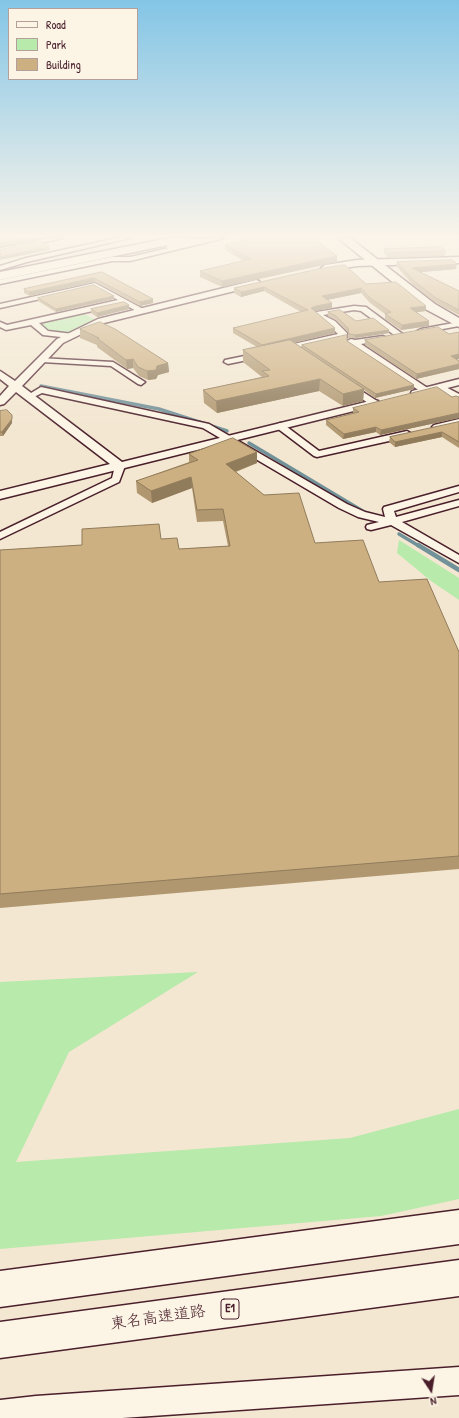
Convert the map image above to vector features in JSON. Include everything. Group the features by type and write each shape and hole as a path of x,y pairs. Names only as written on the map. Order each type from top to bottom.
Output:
{"highway":[{"path":"0,1289 459,1227"},
{"name":"東名高速道路","path":"0,1340 459,1278"}],"main road":[{"path":"427,304 459,323"}],"street":[{"path":"0,324 6,328 111,304"},
{"path":"131,304 141,310"},
{"path":"0,402 60,342 70,336 101,321 166,304"},
{"path":"407,334 363,309 354,308 316,314 332,323 353,343 426,390"},
{"path":"33,322 46,333 70,336"},
{"path":"353,343 459,323"},
{"path":"228,362 344,335"},
{"path":"291,347 304,355"},
{"path":"42,360 113,364 141,382"},
{"path":"2,377 30,396 120,466"},
{"path":"342,382 374,403"},
{"path":"403,396 459,382"},
{"path":"440,387 459,398"},
{"path":"30,396 41,390 206,426 362,515 392,521 459,560"},
{"path":"0,495 388,400"},
{"path":"429,429 459,422"},
{"path":"280,426 317,454 413,433"},
{"path":"0,536 116,480 120,466"},
{"path":"392,521 388,509 459,489"},
{"path":"371,527 459,503"},
{"path":"0,1414 60,1408 459,1381"}],"green space":[{"path":"83,313 96,320 69,334 46,333 34,323"},
{"path":"399,540 459,578 459,600 431,581 397,553"},
{"path":"198,972 69,1052 16,1162 350,1138 459,1109 459,1199 381,1216 0,1249 0,982"}],"building":[{"path":"48,304 78,304 56,309"},
{"path":"114,304 129,305 97,313 91,309"},
{"path":"297,304 326,304 311,308 335,328 262,345 233,328 308,310"},
{"path":"379,304 424,304 426,306 410,308 429,321 402,325 385,314 391,312"},
{"path":"448,304 459,304 459,310"},
{"path":"340,310 356,321 373,318 389,330 355,335 349,334 348,328 336,316 328,312"},
{"path":"100,322 115,329 168,363 157,366 156,370 147,371 138,367 133,359 126,360 97,338 99,338 80,329"},
{"path":"438,327 449,334 459,332 459,354 451,356 459,361 459,364 417,374 365,340"},
{"path":"347,335 347,341 414,385 376,394 302,345"},
{"path":"290,340 364,389 343,394 320,379 216,401 203,390 269,376 262,371 270,370 243,350"},
{"path":"437,387 452,397 459,397 459,413 381,430 376,427 344,434 326,420 359,412 353,408"},
{"path":"7,410 12,415 12,419 2,432 0,432 0,411"},
{"path":"459,422 459,442 442,432 395,442 390,437"},
{"path":"233,438 257,452 226,464 264,495 299,493 315,543 363,540 379,582 427,579 459,652 459,856 0,894 0,550 82,545 82,529 159,524 161,539 177,538 179,549 230,546 223,509 197,510 191,477 151,491 136,481 198,460 189,454"}],"waterway":[{"path":"41,386 159,409 227,431"},
{"path":"249,443 366,513"},
{"path":"399,534 419,546"},
{"path":"418,545 459,570"}]}
